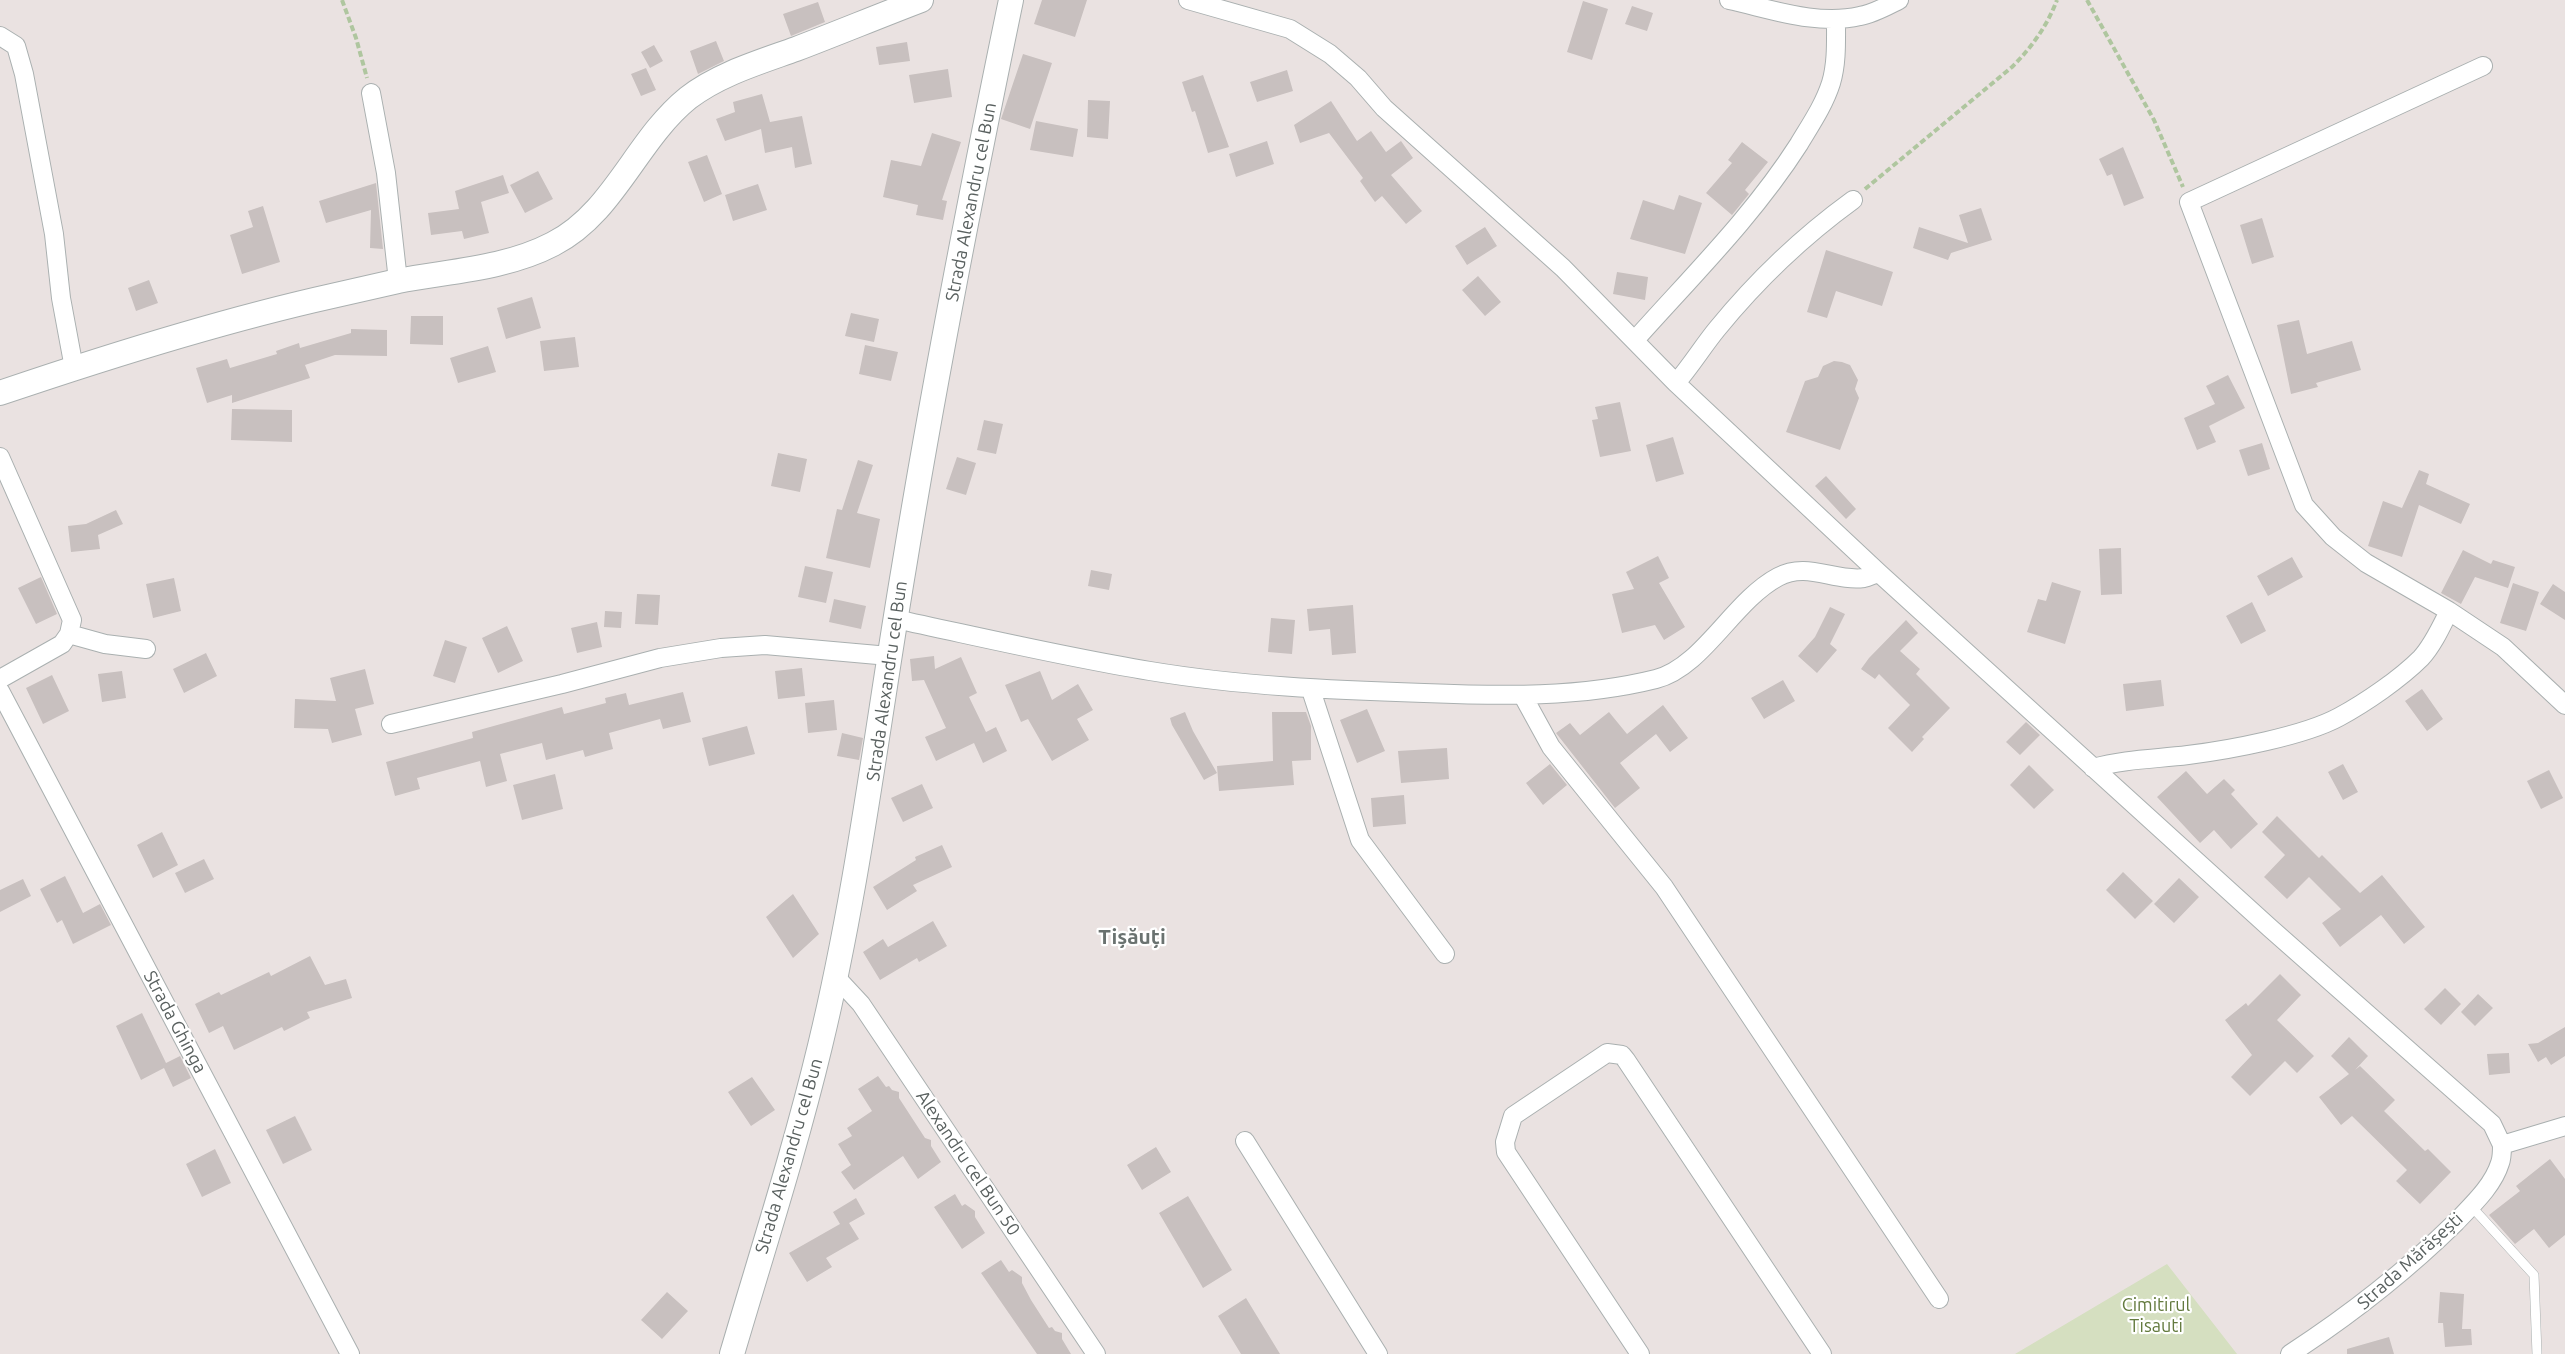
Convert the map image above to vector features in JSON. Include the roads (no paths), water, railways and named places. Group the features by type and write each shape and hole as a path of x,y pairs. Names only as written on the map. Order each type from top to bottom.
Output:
{"street":[{"path":"0,393 74,368 288,306 398,281 460,272 525,256 552,245 573,233 593,214 664,122 687,99 703,88 749,67 921,0"},
{"name":"Strada Alexandru cel Bun","path":"732,1354 820,1047 835,976 874,768 895,620 983,136 1011,0"},
{"path":"1188,0 1290,29 1330,54 1358,78 1384,108 1563,268 1676,383 1879,573 2093,768 2492,1124 2502,1145 2565,1126"},
{"path":"1730,0 1795,15 1836,20 1862,16 1899,0"},
{"path":"1635,340 1721,247 1788,161 1823,104 1834,67 1836,20"},
{"path":"0,36 16,46 24,74 54,234 61,298 74,368"},
{"path":"2482,66 2189,202 2304,504 2333,537 2366,563 2449,610 2503,647 2565,705"},
{"path":"371,93 386,173 398,281"},
{"path":"1676,383 1716,330 1776,264 1799,241 1853,200"},
{"path":"0,457 72,620 69,634 62,644 0,680"},
{"path":"895,620 1150,671 1311,690 1523,696 1629,684 1673,674 1697,653 1743,603 1763,585 1781,575 1796,570 1863,578 1879,573"},
{"path":"2093,768 2136,759 2189,755 2295,734 2338,717 2397,678 2422,657 2449,610"},
{"path":"69,634 105,644 146,649"},
{"path":"391,724 562,684 660,658 721,648 765,645 890,656"},
{"path":"1311,690 1360,840 1445,954"},
{"name":"Strada Ghinga","path":"0,691 350,1354"},
{"path":"1523,696 1551,747 1664,887 1939,1299"},
{"name":"Alexandru cel Bun 50","path":"835,976 861,1004 1096,1354"},
{"path":"1640,1354 1506,1152 1505,1142 1513,1116 1607,1053 1622,1055 1626,1060 1822,1354"},
{"path":"1245,1141 1378,1354"},
{"name":"Strada Mărășești","path":"2290,1354 2328,1330 2390,1284 2471,1206 2493,1179 2501,1163 2502,1145"}],"lane":[{"path":"2471,1206 2534,1275 2537,1354"}],"district":[{"name":"Tișăuți","path":"1132,937"}],"park label":[{"name":"Cimitirul Tisauti","path":"2156,1315"}]}
